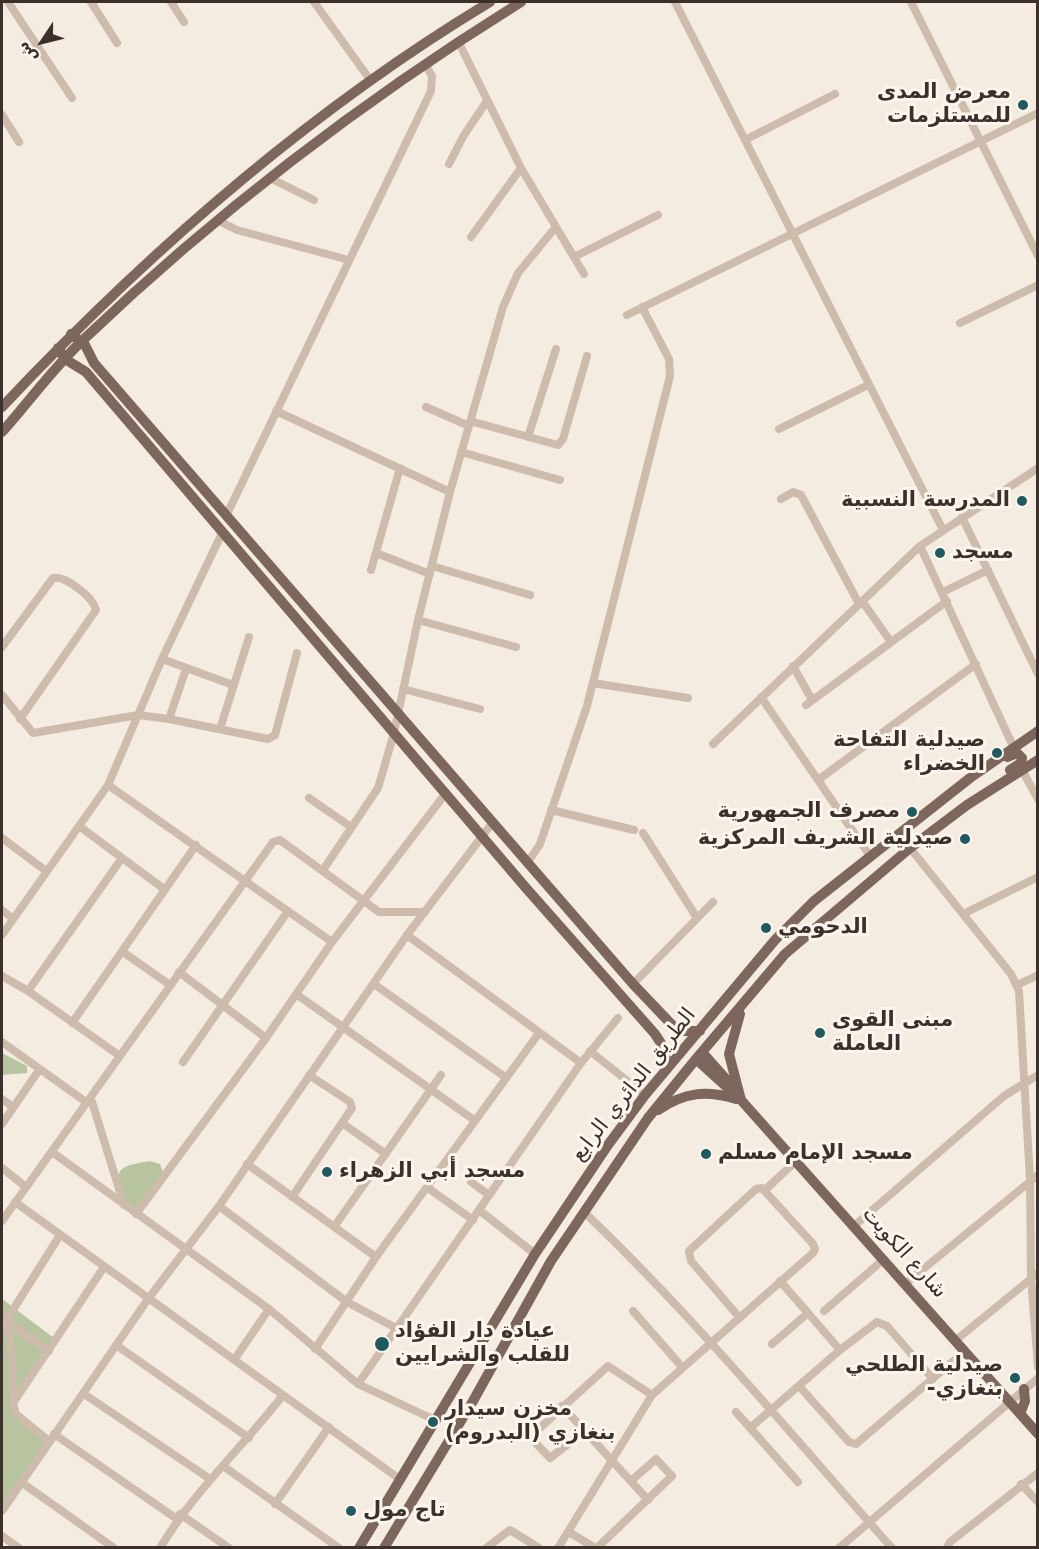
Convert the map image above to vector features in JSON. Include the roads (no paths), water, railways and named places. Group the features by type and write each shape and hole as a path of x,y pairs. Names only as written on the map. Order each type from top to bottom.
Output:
{"main road":[{"path":"2,407 71,334 267,158 371,81 490,2"},
{"path":"2,432 81,341 270,178 425,64 521,2"},
{"path":"94,363 94,343 103,322"},
{"path":"71,334 81,341 94,363 633,984 674,1027 681,1030 700,1031"},
{"path":"58,348 65,359 86,372 222,533 655,1034 664,1048 668,1069"},
{"path":"86,372 88,366 94,363"},
{"path":"52,374 66,371 86,372"},
{"name":"الطريق الدائري الرابع","path":"359,1548 535,1254 608,1145 645,1095 783,931 834,883 973,775 1038,731"},
{"path":"954,814 970,795 1021,763 1022,756 1015,753 984,773 973,775"},
{"name":"الطريق الدائري الرابع","path":"384,1548 474,1401 551,1261 648,1118 699,1056 786,954 910,848 954,814 1038,760"},
{"path":"648,1118 674,1100 690,1094 706,1092 741,1100 729,1054 731,1040 743,1006"},
{"name":"شارع الكويت","path":"699,1056 884,1259 1038,1434"},
{"path":"456,1389 464,1397 474,1401"},
{"path":"1020,1414 1025,1401 1024,1389"},
{"path":"437,1419 449,1420 457,1428"}],"street":[{"path":"8,2 72,98"},
{"path":"91,2 117,43"},
{"path":"171,2 184,22"},
{"path":"314,2 371,81"},
{"path":"675,2 943,530"},
{"path":"911,2 1038,256"},
{"path":"458,41 520,168 584,274"},
{"path":"227,514 431,90 432,76 425,64"},
{"path":"745,140 835,94"},
{"path":"449,164 464,135 488,102"},
{"path":"627,315 1038,112"},
{"path":"2,115 19,142"},
{"path":"471,237 520,168"},
{"path":"270,178 314,200"},
{"path":"574,257 658,215"},
{"path":"219,221 237,231 349,260"},
{"path":"322,870 378,788 394,733 418,620 450,492 512,284 526,262 555,228"},
{"path":"960,323 1038,285"},
{"path":"528,862 540,844 593,683 670,376 669,359 642,307"},
{"path":"528,437 556,349"},
{"path":"426,407 469,423 555,445 561,442 587,356"},
{"path":"779,429 868,385"},
{"path":"276,411 450,492"},
{"path":"461,452 560,480"},
{"path":"371,570 400,468"},
{"path":"713,744 920,546 1036,471"},
{"path":"781,499 793,492 801,495 860,602 891,642"},
{"path":"962,517 1038,674"},
{"path":"2,935 108,785 162,659 222,533"},
{"path":"920,546 1013,746"},
{"path":"376,553 530,596"},
{"path":"943,592 988,570"},
{"path":"2,647 53,578 61,577 93,601 95,605 96,610 20,719"},
{"path":"793,666 809,703 947,601"},
{"path":"418,620 516,647"},
{"path":"220,729 249,637"},
{"path":"2,695 29,731 38,733 138,716 169,718 272,738 275,735 297,653"},
{"path":"162,659 233,685"},
{"path":"818,780 976,664"},
{"path":"169,718 186,669"},
{"path":"593,683 688,698"},
{"path":"403,689 480,709"},
{"path":"761,697 870,856"},
{"path":"1022,770 1038,799"},
{"path":"108,785 332,942"},
{"path":"136,1214 266,1038 332,942 446,793"},
{"path":"309,798 351,827"},
{"path":"551,810 634,830"},
{"path":"2,1511 148,1299 219,1206 407,935 493,822"},
{"path":"79,826 164,889"},
{"path":"643,832 697,918"},
{"path":"2,838 46,871"},
{"path":"2,1221 276,839 384,913 425,912"},
{"path":"72,1023 196,845"},
{"path":"910,848 1017,985 1034,1177 1034,1275 1038,1367"},
{"path":"28,991 122,858"},
{"path":"963,914 1038,877"},
{"path":"633,984 712,902"},
{"path":"2,910 12,918"},
{"path":"183,1062 288,911"},
{"path":"407,935 581,1063"},
{"path":"123,952 170,986"},
{"path":"179,972 266,1038"},
{"path":"1017,985 1038,975"},
{"path":"2,976 28,991 120,1056"},
{"path":"374,984 505,1077"},
{"path":"296,994 474,1120"},
{"path":"358,1384 581,1063 618,1018"},
{"path":"315,1349 376,1257 539,1033"},
{"path":"2,1042 86,1102 92,1102 124,1205"},
{"path":"590,1051 645,1095"},
{"path":"2,1124 39,1070"},
{"path":"292,1197 342,1123 352,1104 309,1075"},
{"path":"334,1227 441,1075"},
{"path":"854,1226 1024,1082 1038,1075"},
{"path":"2,1099 13,1107"},
{"path":"342,1123 386,1154"},
{"path":"52,1152 269,1309 358,1384 437,1419"},
{"path":"765,1190 796,1161"},
{"path":"247,1164 376,1257"},
{"path":"2,1167 26,1187"},
{"path":"905,1284 1034,1177"},
{"path":"471,1182 489,1195"},
{"path":"428,1188 473,1220"},
{"path":"558,1548 611,1458 652,1395 815,1249 765,1190 756,1189 688,1251 691,1261 739,1317"},
{"path":"15,1202 401,1480"},
{"path":"219,1206 347,1302 398,1329"},
{"path":"479,1210 535,1254"},
{"path":"584,1212 640,1265 711,1342 892,1548"},
{"path":"4,1319 60,1235"},
{"path":"824,1311 884,1259"},
{"path":"14,1401 104,1268"},
{"path":"956,1340 1034,1275"},
{"path":"780,1281 840,1350"},
{"path":"234,1360 269,1309"},
{"path":"633,1311 682,1367"},
{"path":"772,1344 808,1313"},
{"path":"4,1319 49,1351"},
{"path":"4,1319 13,1346 13,1407 16,1414 227,1547"},
{"path":"750,1428 870,1326 882,1323 933,1379"},
{"path":"116,1345 249,1438"},
{"path":"799,1386 849,1442 856,1444 965,1351"},
{"path":"585,1431 552,1458 547,1457 531,1440 532,1433 608,1366 652,1395"},
{"path":"839,1548 1038,1378"},
{"path":"84,1394 210,1479"},
{"path":"159,1548 178,1517 249,1438 283,1395"},
{"path":"562,1406 648,1500"},
{"path":"736,1412 798,1482"},
{"path":"274,1504 329,1427"},
{"path":"569,1532 596,1548 670,1479 671,1473 656,1459 632,1480"},
{"path":"223,1466 339,1548"},
{"path":"947,1548 950,1542 1021,1484 1038,1473"},
{"path":"21,1482 114,1548"},
{"path":"1021,1484 1038,1502"},
{"path":"486,1548 510,1530 539,1548"},
{"path":"2,1536 19,1548"}],"place":[{"name":"معرض المدى للمستلزمات","path":"1023,105"},
{"name":"المدرسة النسبية","path":"1022,501"},
{"name":"مسجد","path":"940,553"},
{"name":"صيدلية التفاحة الخضراء","path":"997,753"},
{"name":"مصرف الجمهورية","path":"912,812"},
{"name":"صيدلية الشريف المركزية","path":"965,839"},
{"name":"الدحومي","path":"766,928"},
{"name":"مبنى القوى العاملة","path":"820,1033"},
{"name":"مسجد الإمام مسلم","path":"706,1154"},
{"name":"مسجد أبي الزهراء","path":"327,1172"},
{"name":"عيادة دار الفؤاد للقلب والشرايين","path":"382,1344"},
{"name":"صيدلية الطلحي -بنغازي","path":"1015,1378"},
{"name":"مخزن سيدار بنغازي (البدروم)","path":"433,1422"},
{"name":"تاج مول","path":"351,1511"}]}
